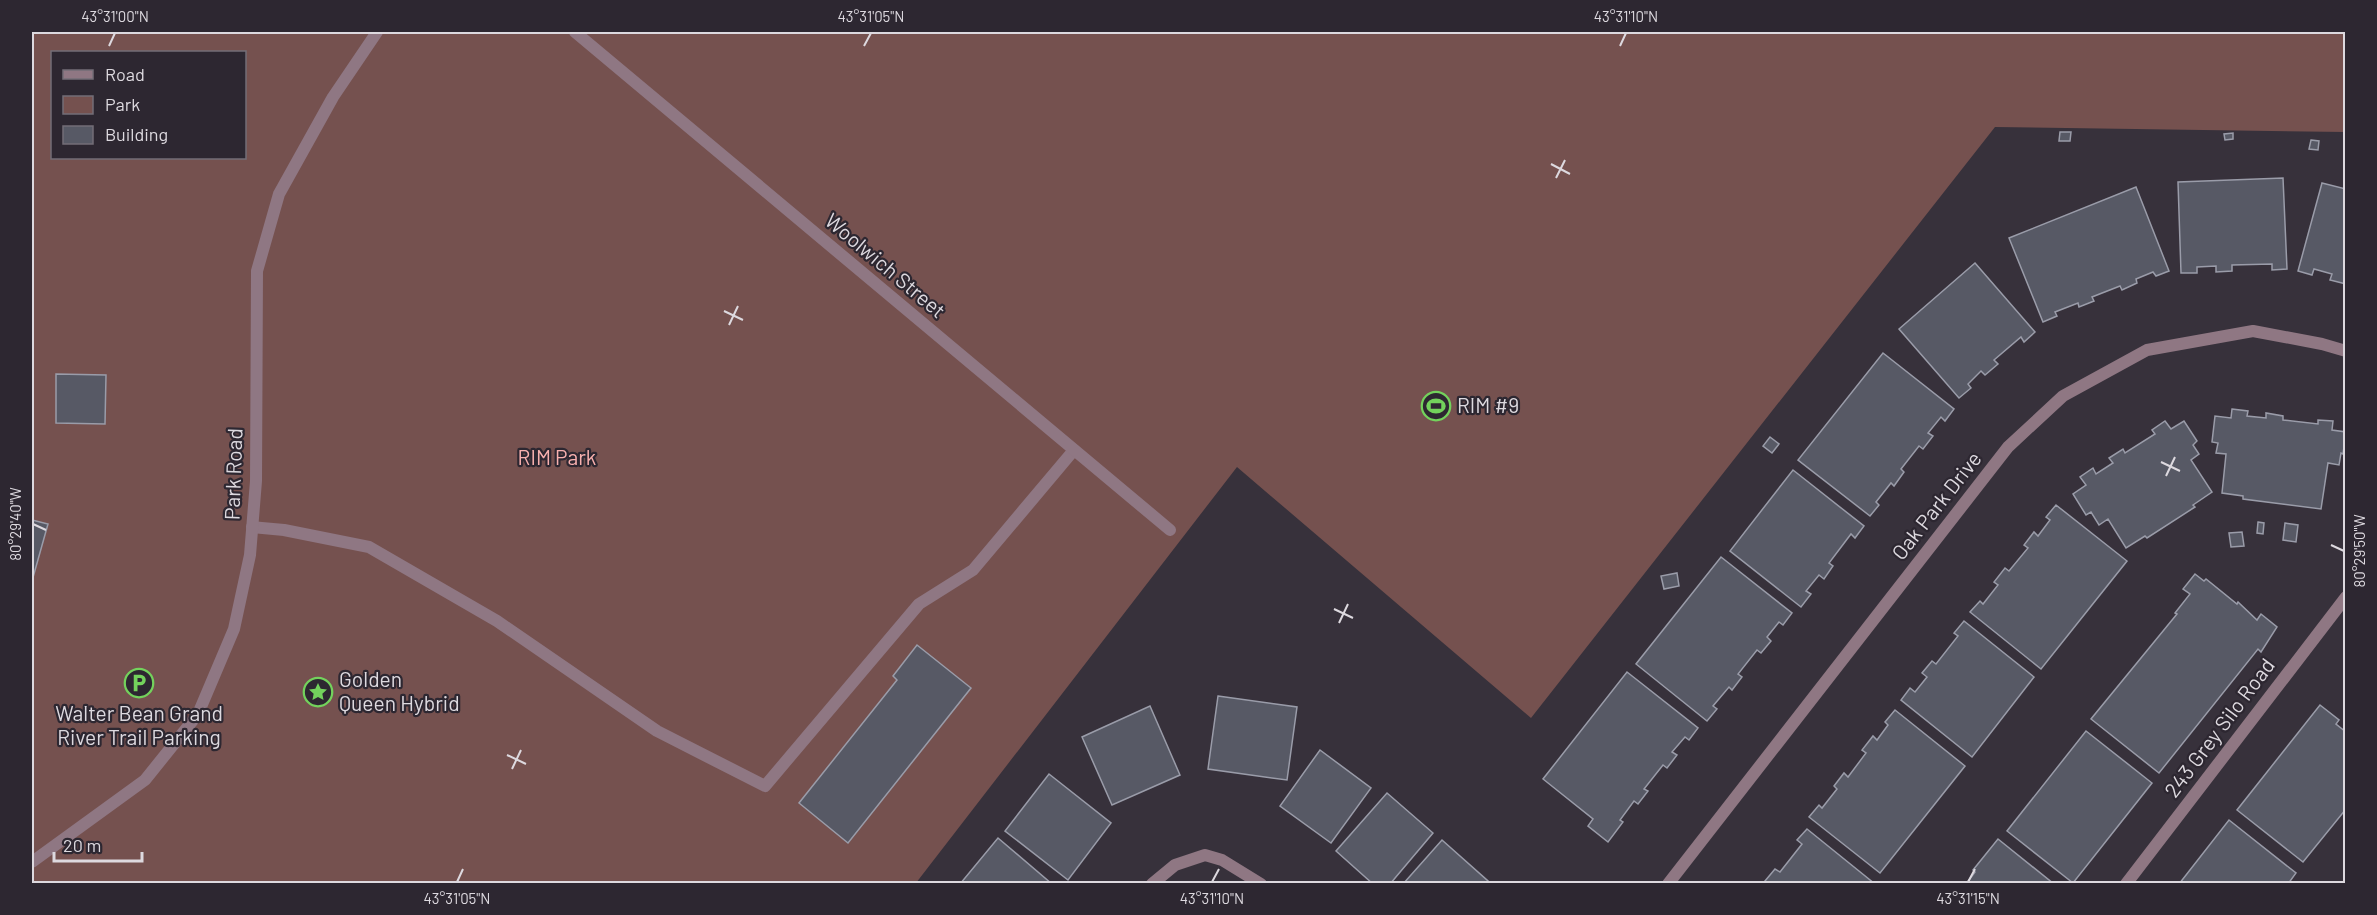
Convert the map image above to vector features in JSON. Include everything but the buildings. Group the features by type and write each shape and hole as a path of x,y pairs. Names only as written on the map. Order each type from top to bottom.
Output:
{"street":[{"name":"Park Road","path":"32,862 145,780 198,714 234,629 250,555 256,481 257,271 279,194 333,97 377,32"},
{"name":"Woolwich Street","path":"575,32 1170,530"},
{"name":"Oak Park Drive","path":"1668,884 2008,447 2063,396 2147,350 2253,331 2346,351"},
{"path":"252,527 284,530 369,547 497,621 657,731 765,786 919,604 973,570 1074,450"},
{"name":"243 Grey Silo Road","path":"2126,884 2346,597"},
{"path":"1152,884 1175,865 1205,855 1222,860 1261,884"}],"green space":[{"name":"RIM Park","path":"32,32 2345,32 2346,132 1995,127 1531,718 1237,467 916,883 32,884"}],"place":[{"name":"RIM #9","path":"1436,406"},
{"name":"Walter Bean Grand River Trail Parking","path":"139,683"},
{"name":"Golden Queen Hybrid","path":"318,692"}]}
